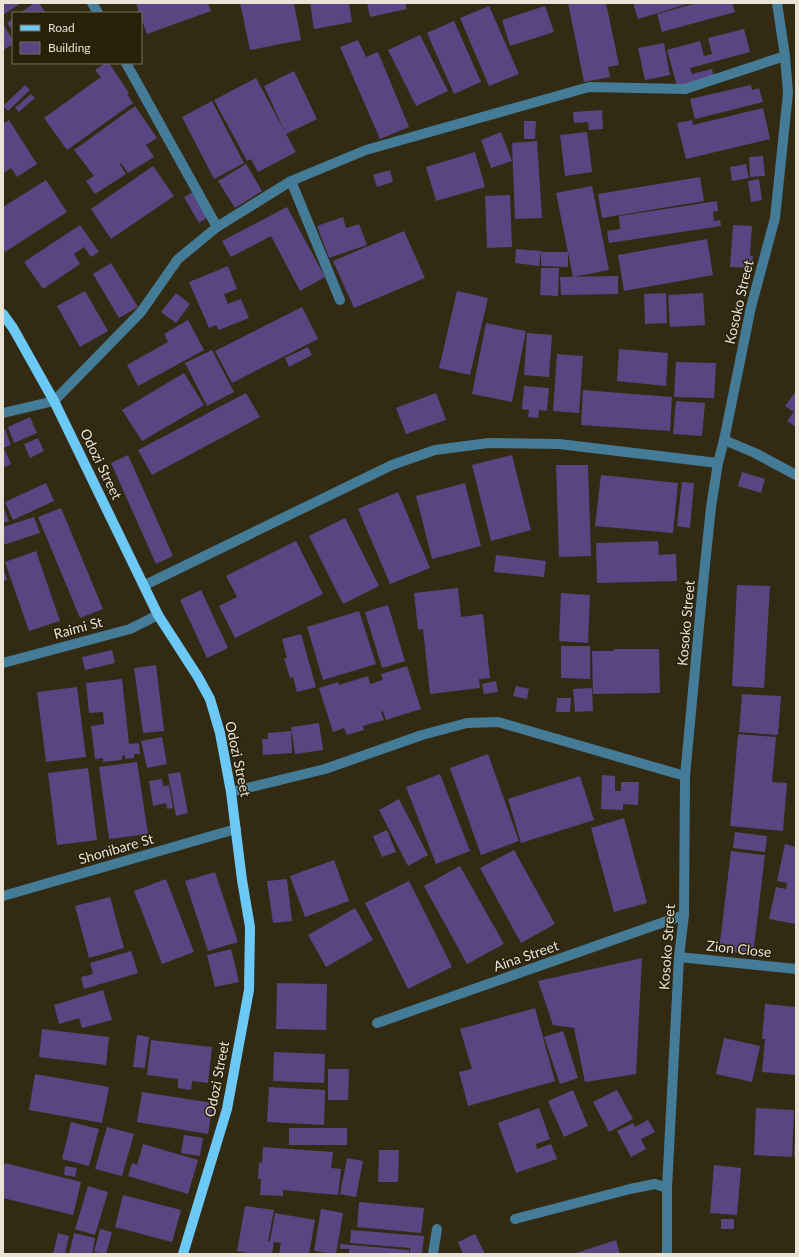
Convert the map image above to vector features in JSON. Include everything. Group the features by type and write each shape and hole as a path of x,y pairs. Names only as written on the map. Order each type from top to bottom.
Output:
{"main road":[{"name":"Odozi Street","path":"3,314 13,328 54,400 145,585 158,615 198,677 210,699 220,733 231,792 242,880 250,927 249,990 227,1109 183,1254"}],"street":[{"path":"92,3 97,12"},
{"name":"Kosoko Street","path":"667,1254 667,1188 679,957 684,914 685,776 711,507 718,463 751,307 774,218 792,93 777,3"},
{"path":"3,412 54,400 141,312 178,259 217,227 291,181 366,150 589,87 685,89 785,56"},
{"path":"127,64 217,227"},
{"path":"291,181 340,300"},
{"path":"724,440 755,453 796,475"},
{"path":"145,585 392,465 435,450 489,443 559,444 718,463"},
{"name":"Raimi St","path":"3,663 130,629 158,615"},
{"path":"231,792 325,769 422,735 467,723 498,722 685,776"},
{"name":"Shonibare St","path":"3,896 236,829"},
{"name":"Aina Street","path":"377,1023 684,914"},
{"name":"Zion Close","path":"679,957 796,969"},
{"path":"514,1219 630,1189 655,1184 667,1188"},
{"path":"433,1254 437,1229"}],"building":[{"path":"3,3 21,3 3,15"},
{"path":"34,3 39,3 45,12 21,12"},
{"path":"136,3 208,3 211,11 147,34 142,21 142,12 139,12"},
{"path":"240,3 294,3 301,40 250,50"},
{"path":"310,3 349,3 352,22 314,29"},
{"path":"367,3 405,3 407,9 370,17"},
{"path":"568,3 606,3 619,65 608,67 610,77 584,82"},
{"path":"633,3 691,3 638,19"},
{"path":"697,3 732,3 735,12 662,32 657,14"},
{"path":"489,6 519,74 489,86 460,18"},
{"path":"545,6 554,32 510,46 502,20"},
{"path":"12,19 12,30 7,23"},
{"path":"454,21 481,82 454,94 427,33"},
{"path":"3,24 12,38 12,45 3,50"},
{"path":"744,29 750,52 690,68 692,74 712,69 714,77 677,86 667,50 700,41 704,56 712,54 708,38"},
{"path":"420,35 448,91 416,106 388,50"},
{"path":"358,40 366,57 378,52 409,127 380,139 340,47"},
{"path":"664,43 670,75 645,80 638,48"},
{"path":"104,64 110,64 129,93 127,94 133,103 67,150 44,118 101,77 95,70"},
{"path":"294,71 317,119 286,134 296,152 258,172 251,159 247,161 214,100 256,78 285,132 264,86"},
{"path":"25,85 30,90 8,111 3,106"},
{"path":"751,85 752,90 759,88 763,102 695,119 690,99"},
{"path":"31,94 35,98 19,112 15,108"},
{"path":"212,101 244,163 214,179 182,117"},
{"path":"135,106 157,138 146,145 154,157 128,173 121,163 120,164 126,174 95,194 86,181 94,176 74,150"},
{"path":"763,108 770,139 686,159 677,123 692,120 693,125"},
{"path":"602,110 603,129 589,130 588,122 574,123 573,112"},
{"path":"9,120 37,164 17,177 11,168 4,173 3,171 3,124"},
{"path":"524,121 536,121 535,139 524,139"},
{"path":"501,132 512,161 491,168 481,140"},
{"path":"587,132 592,172 565,176 560,135"},
{"path":"537,141 542,218 515,219 512,143"},
{"path":"475,152 485,187 436,201 426,167"},
{"path":"763,156 765,176 750,177 749,157"},
{"path":"246,164 262,191 235,208 218,181"},
{"path":"746,164 749,178 732,181 730,167"},
{"path":"153,166 174,196 111,239 91,209"},
{"path":"390,170 393,182 377,187 373,175"},
{"path":"700,177 704,201 602,218 598,194"},
{"path":"759,179 762,200 751,202 748,181"},
{"path":"46,180 67,212 5,252 3,249 3,207"},
{"path":"592,186 609,270 573,277 556,193"},
{"path":"193,192 208,217 199,223 184,197"},
{"path":"510,195 512,247 487,248 485,196"},
{"path":"717,201 718,211 713,212 714,221 720,220 721,226 609,243 607,231 620,229 619,216"},
{"path":"287,207 325,277 300,291 271,236 231,257 222,241"},
{"path":"343,217 346,228 359,224 367,245 329,258 317,226"},
{"path":"80,225 99,252 91,257 84,247 74,254 80,264 43,289 24,262"},
{"path":"733,225 752,226 750,256 753,256 752,268 730,267"},
{"path":"404,231 425,278 354,308 333,261"},
{"path":"707,239 713,275 624,291 618,255"},
{"path":"516,249 541,251 539,266 515,263"},
{"path":"541,252 568,252 568,267 541,266"},
{"path":"111,263 138,307 119,318 93,274"},
{"path":"228,266 237,289 224,294 228,304 241,299 249,318 219,330 216,325 209,328 189,282"},
{"path":"541,268 559,268 558,296 540,295"},
{"path":"618,276 618,294 561,295 560,277"},
{"path":"85,291 108,331 80,347 57,306"},
{"path":"457,291 488,298 470,375 439,368"},
{"path":"176,293 190,304 176,323 161,312"},
{"path":"666,293 667,323 645,324 644,294"},
{"path":"703,293 705,325 670,327 668,295"},
{"path":"302,307 318,339 232,383 215,351"},
{"path":"188,320 204,350 138,386 127,365 168,342 164,334"},
{"path":"486,323 526,331 512,402 472,394"},
{"path":"527,333 552,335 549,377 524,375"},
{"path":"308,347 312,355 289,367 285,358"},
{"path":"619,349 668,353 666,386 617,381"},
{"path":"212,350 234,392 207,406 185,363"},
{"path":"557,354 583,356 579,413 553,411"},
{"path":"676,362 716,363 714,398 674,397"},
{"path":"184,373 204,405 142,441 122,410"},
{"path":"524,386 549,388 547,411 539,410 538,418 528,417 529,410 522,409"},
{"path":"583,390 672,397 670,431 581,425"},
{"path":"796,391 796,427 787,421 794,412 785,406"},
{"path":"246,393 260,417 152,475 138,450"},
{"path":"436,393 446,420 406,434 396,408"},
{"path":"676,401 705,403 702,436 673,434"},
{"path":"30,417 37,433 14,443 8,427"},
{"path":"5,429 11,445 3,448 3,430"},
{"path":"38,438 44,451 30,458 24,444"},
{"path":"5,450 11,464 3,468 3,451"},
{"path":"128,455 173,556 156,564 111,463"},
{"path":"512,455 531,530 491,541 472,465"},
{"path":"556,465 588,465 591,556 559,557"},
{"path":"742,472 765,479 761,493 738,486"},
{"path":"601,475 678,483 673,533 595,526"},
{"path":"682,482 694,483 690,528 677,526"},
{"path":"46,483 54,501 13,520 5,502"},
{"path":"465,483 481,546 432,559 416,496"},
{"path":"398,492 430,568 390,584 358,509"},
{"path":"3,506 9,521 3,523"},
{"path":"61,508 103,609 80,618 38,517"},
{"path":"34,517 40,533 3,545 3,527"},
{"path":"345,518 379,586 343,604 309,536"},
{"path":"296,541 323,594 235,638 219,606 237,597 226,576"},
{"path":"658,541 659,555 676,554 677,581 597,583 596,543"},
{"path":"36,551 60,621 29,631 5,562"},
{"path":"496,555 546,561 544,577 494,572"},
{"path":"3,567 7,580 3,581"},
{"path":"737,585 770,586 764,688 732,686"},
{"path":"458,588 461,617 483,614 490,678 479,679 480,688 430,694 423,629 418,630 414,593"},
{"path":"201,590 228,648 207,658 180,600"},
{"path":"561,593 590,595 588,643 559,641"},
{"path":"388,605 405,661 382,668 365,612"},
{"path":"359,611 376,664 323,680 307,627"},
{"path":"301,634 316,687 297,692 293,677 290,678 284,658 287,658 282,639"},
{"path":"561,646 590,646 590,679 561,678"},
{"path":"614,649 659,649 660,693 593,694 592,651 614,651"},
{"path":"112,650 115,663 85,670 82,657"},
{"path":"156,665 164,731 143,733 134,668"},
{"path":"407,666 421,709 386,720 383,711 381,712 384,720 363,726 364,730 347,735 344,728 333,732 319,688 338,682 339,685 368,676 370,684 383,680 381,674"},
{"path":"122,679 129,744 139,743 140,754 134,754 134,758 125,759 125,755 122,756 122,760 103,762 103,758 95,759 91,726 104,724 103,712 89,713 86,683"},
{"path":"496,681 498,692 484,694 482,684"},
{"path":"516,686 529,689 527,699 513,696"},
{"path":"77,687 86,757 46,762 37,692"},
{"path":"592,688 593,711 575,712 573,689"},
{"path":"742,694 781,696 778,735 739,732"},
{"path":"557,698 571,698 570,712 556,712"},
{"path":"319,723 323,750 295,754 291,727"},
{"path":"291,731 292,753 263,755 262,739 268,739 268,733"},
{"path":"738,734 776,737 772,782 787,783 783,831 730,826"},
{"path":"162,737 167,764 147,768 141,741"},
{"path":"488,754 519,841 481,855 450,768"},
{"path":"137,762 148,834 109,839 99,767"},
{"path":"88,768 97,840 57,845 48,773"},
{"path":"180,772 188,813 176,816 168,774"},
{"path":"440,774 470,851 436,864 406,787"},
{"path":"602,775 615,776 615,791 621,791 621,782 639,782 638,805 623,804 623,810 601,809"},
{"path":"580,776 594,820 521,843 508,799"},
{"path":"162,779 163,786 169,785 173,808 167,809 166,803 153,806 149,781"},
{"path":"399,799 428,855 408,866 379,810"},
{"path":"624,818 647,903 614,912 591,828"},
{"path":"387,830 396,852 382,857 373,836"},
{"path":"735,832 767,836 765,852 733,848"},
{"path":"785,844 796,847 796,924 769,919 776,887 786,889 787,883 777,881"},
{"path":"514,850 555,924 521,943 480,868"},
{"path":"731,851 765,855 753,955 719,950"},
{"path":"334,860 349,901 305,917 290,876"},
{"path":"460,866 504,944 467,964 424,886"},
{"path":"215,872 238,942 208,951 185,881"},
{"path":"166,879 194,952 162,964 134,891"},
{"path":"287,879 292,921 273,923 267,881"},
{"path":"409,881 452,967 408,989 365,903"},
{"path":"110,897 124,948 89,958 75,906"},
{"path":"355,908 373,940 326,967 308,935"},
{"path":"231,949 239,982 215,987 207,955"},
{"path":"131,951 138,973 84,989 81,977 93,974 90,963"},
{"path":"642,958 636,1074 585,1082 574,1028 553,1025 538,981"},
{"path":"277,983 327,984 326,1030 276,1029"},
{"path":"103,990 112,1020 82,1028 79,1018 59,1024 54,1005"},
{"path":"765,1004 796,1007 796,1075 762,1072 765,1039 762,1039"},
{"path":"535,1008 555,1081 468,1106 459,1072 472,1069 460,1029"},
{"path":"42,1029 109,1037 106,1065 39,1057"},
{"path":"563,1031 578,1078 560,1084 544,1037"},
{"path":"137,1035 149,1037 145,1068 133,1067"},
{"path":"724,1038 760,1046 752,1082 716,1074"},
{"path":"151,1040 212,1047 208,1083 192,1081 191,1090 178,1088 178,1079 147,1075"},
{"path":"274,1052 325,1054 324,1083 273,1081"},
{"path":"328,1069 349,1069 348,1100 328,1100"},
{"path":"35,1074 109,1087 102,1123 29,1110"},
{"path":"269,1087 325,1090 324,1125 267,1122"},
{"path":"573,1090 588,1126 564,1137 548,1101"},
{"path":"617,1090 633,1119 609,1132 593,1102"},
{"path":"142,1092 213,1103 208,1134 137,1122"},
{"path":"539,1108 550,1139 536,1144 537,1149 551,1144 557,1159 516,1173 498,1123"},
{"path":"756,1108 794,1110 792,1157 754,1155"},
{"path":"648,1120 655,1132 641,1139 646,1149 631,1157 617,1131 633,1123 635,1127"},
{"path":"71,1122 99,1129 89,1166 62,1159"},
{"path":"107,1127 134,1134 122,1176 95,1169"},
{"path":"289,1128 347,1128 347,1145 289,1145"},
{"path":"184,1135 203,1138 200,1156 181,1153"},
{"path":"795,1139 796,1156 794,1156"},
{"path":"143,1144 198,1160 188,1194 128,1176 132,1163 137,1165"},
{"path":"263,1147 333,1152 331,1168 341,1169 338,1195 283,1190 283,1196 260,1195 261,1179 258,1179 259,1162 262,1163"},
{"path":"379,1150 399,1150 398,1182 378,1182"},
{"path":"347,1158 363,1161 356,1197 340,1194"},
{"path":"5,1163 81,1182 73,1215 3,1198 3,1170"},
{"path":"714,1165 741,1168 737,1215 710,1213"},
{"path":"65,1166 77,1168 75,1177 64,1175"},
{"path":"88,1186 108,1192 95,1235 75,1229"},
{"path":"123,1195 181,1210 172,1242 115,1227"},
{"path":"359,1202 424,1208 421,1233 357,1227"},
{"path":"245,1206 274,1210 268,1241 270,1241 275,1213 315,1220 309,1254 279,1254 281,1243 274,1242 272,1254 253,1254 237,1251"},
{"path":"321,1209 343,1213 336,1254 314,1251"},
{"path":"721,1219 734,1219 734,1229 721,1229"},
{"path":"100,1229 112,1232 106,1254 94,1252"},
{"path":"351,1230 424,1236 422,1254 410,1254 410,1248 350,1243"},
{"path":"58,1233 69,1236 65,1254 53,1254"},
{"path":"74,1233 95,1238 92,1254 69,1254"},
{"path":"475,1234 485,1254 463,1254 458,1242"},
{"path":"616,1240 620,1254 573,1254"},
{"path":"340,1244 409,1250 409,1254 349,1254 349,1249 340,1249"}]}
